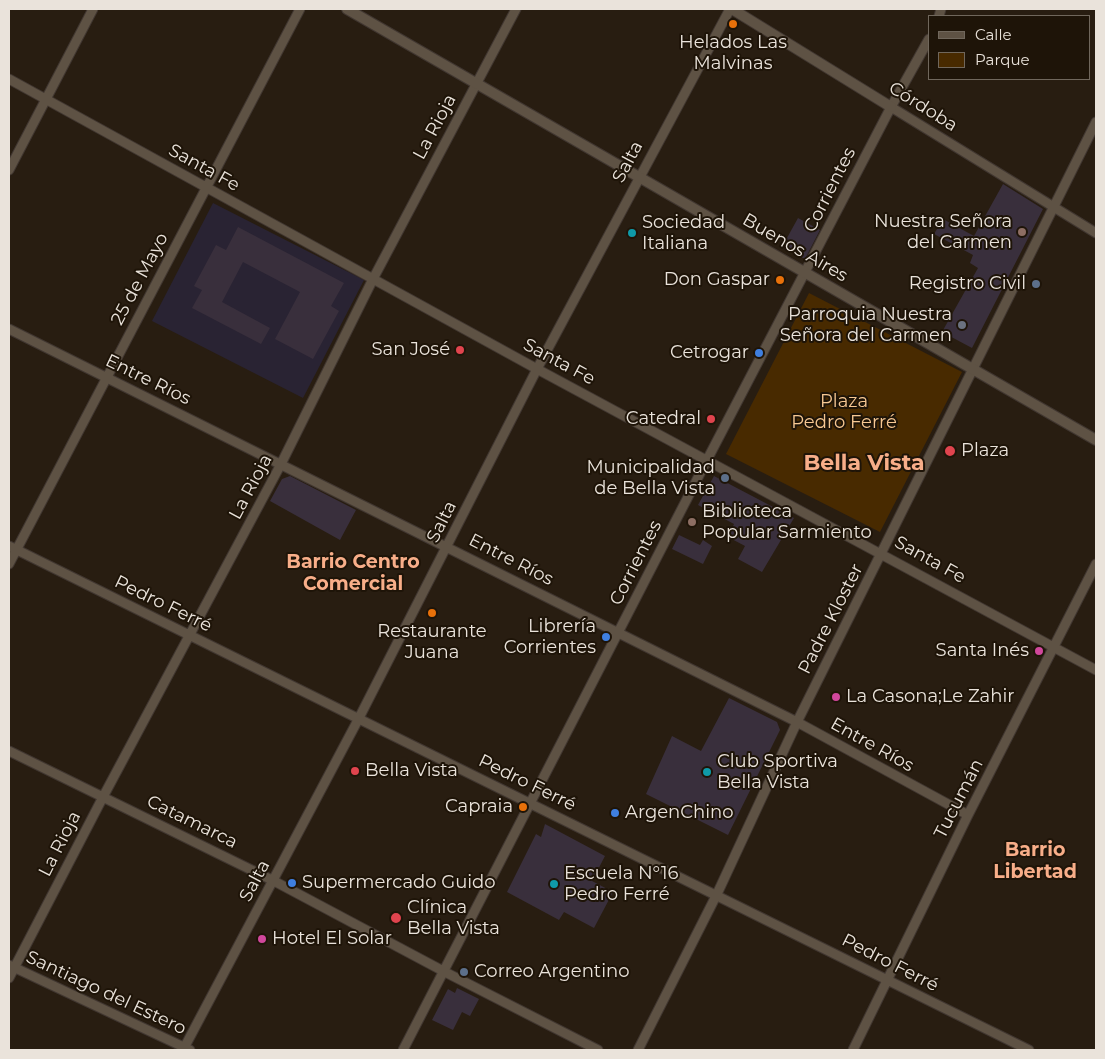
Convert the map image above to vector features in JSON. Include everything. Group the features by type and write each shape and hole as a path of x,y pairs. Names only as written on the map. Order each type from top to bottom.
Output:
{"street":[{"path":"9,170 93,9"},
{"name":"25 de Mayo","path":"9,564 12,548 107,378 300,9"},
{"name":"Buenos Aires","path":"347,9 805,274 974,368 1096,440"},
{"name":"La Rioja","path":"9,978 12,966 282,464 373,279 516,9"},
{"name":"Córdoba","path":"731,9 1096,233"},
{"name":"Salta","path":"186,1049 448,547 537,369 731,9"},
{"name":"Corrientes","path":"404,1050 707,460 891,107 928,41"},
{"name":"Santa Fe","path":"9,79 537,369 882,553 1096,670"},
{"name":"Padre Kloster","path":"638,1050 717,894 797,722 1096,122"},
{"name":"Entre Ríos","path":"9,329 797,722 968,815"},
{"name":"Pedro Ferré","path":"12,548 717,894 1029,1050"},
{"name":"Tucumán","path":"853,1050 968,815 1096,564"},
{"name":"Catamarca","path":"9,751 274,880 445,972 598,1050"},
{"name":"Santiago del Estero","path":"12,966 186,1049"}],"shaded area":[{"path":"213,203 364,280 303,398 152,321"}],"green space":[{"name":"Plaza Pedro Ferré","path":"809,293 962,372 880,532 726,454"}],"building":[{"path":"1003,184 1043,209 972,348 942,332 978,268 970,263 973,255 934,234 943,219 974,236"},
{"path":"798,218 820,230 805,259 782,247"},
{"path":"238,227 344,283 331,306 339,311 313,359 275,339 300,292 243,262 222,302 270,328 261,344 192,308 202,290 194,286 216,245 226,250"},
{"path":"290,476 356,510 340,540 270,501 282,479"},
{"path":"714,476 794,518 762,572 738,559 745,546 728,537 734,524 698,505"},
{"name":"Biblioteca Popular Sarmiento","path":"679,535 700,545 703,540 712,546 703,564 672,549"},
{"name":"Club Sportiva Bella Vista","path":"729,698 777,722 780,730 728,835 646,794 672,736 701,751"},
{"name":"Escuela N°16 Pedro Ferré","path":"545,824 605,856 592,881 613,892 594,928 564,912 559,920 507,892 536,834 541,837"},
{"name":"Correo Argentino","path":"457,988 479,999 470,1016 462,1012 453,1030 432,1020 448,989 455,993"}],"place":[{"name":"Helados Las Malvinas","path":"733,24"},
{"name":"Nuestra Señora del Carmen","path":"1022,232"},
{"name":"Sociedad Italiana","path":"632,233"},
{"name":"Don Gaspar","path":"780,280"},
{"name":"Registro Civil","path":"1036,284"},
{"name":"Parroquia Nuestra Señora del Carmen","path":"962,325"},
{"name":"San José","path":"460,350"},
{"name":"Cetrogar","path":"759,353"},
{"name":"Catedral","path":"711,419"},
{"name":"Plaza","path":"950,451"},
{"name":"Municipalidad de Bella Vista","path":"725,478"},
{"name":"Biblioteca Popular Sarmiento","path":"692,522"},
{"name":"Restaurante Juana","path":"432,613"},
{"name":"Librería Corrientes","path":"606,637"},
{"name":"Santa Inés","path":"1039,651"},
{"name":"La Casona;Le Zahir","path":"836,697"},
{"name":"Bella Vista","path":"355,771"},
{"name":"Club Sportiva Bella Vista","path":"707,772"},
{"name":"Capraia","path":"523,807"},
{"name":"ArgenChino","path":"615,813"},
{"name":"Supermercado Guido","path":"292,883"},
{"name":"Escuela N°16 Pedro Ferré","path":"554,884"},
{"name":"Clínica Bella Vista","path":"396,918"},
{"name":"Hotel El Solar","path":"262,939"},
{"name":"Correo Argentino","path":"464,972"}],"district":[{"name":"Bella Vista","path":"864,464"},
{"name":"Barrio Centro Comercial","path":"353,573"},
{"name":"Barrio Libertad","path":"1035,861"}]}
